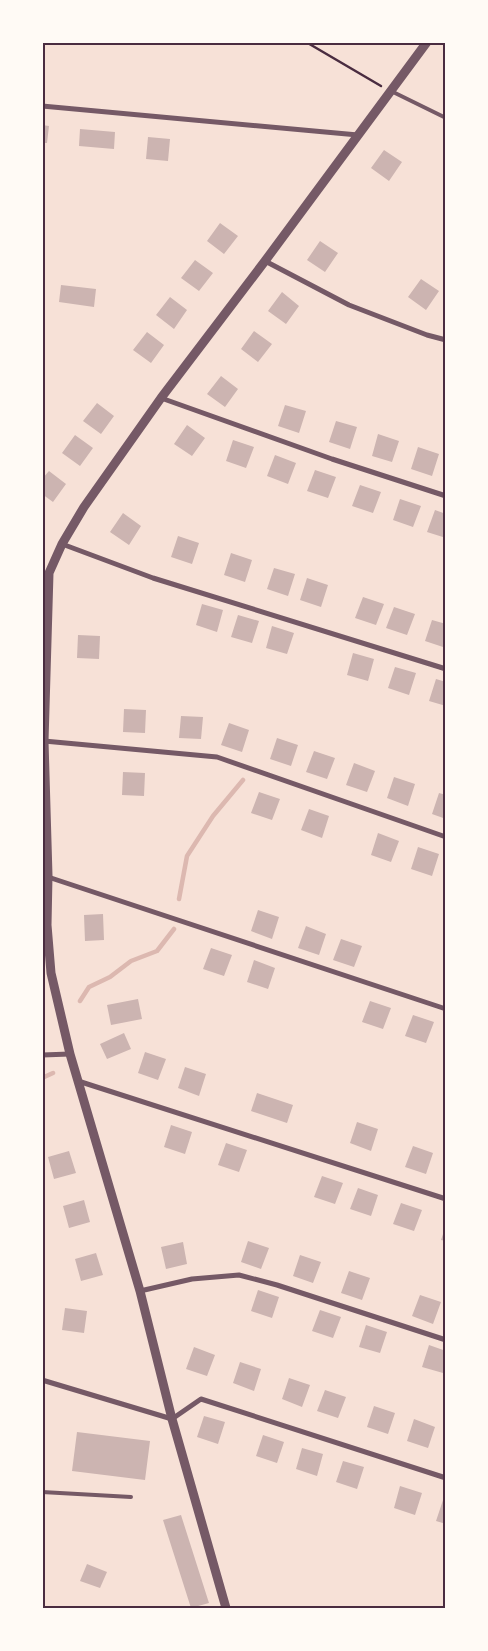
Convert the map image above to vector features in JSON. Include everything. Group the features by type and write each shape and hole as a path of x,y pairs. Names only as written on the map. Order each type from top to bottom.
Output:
{"street":[{"path":"226,1608 172,1419 140,1290 70,1054 52,973 47,925 45,876 46,572 84,507 161,398 359,136 427,42"},
{"path":"42,106 359,136"},
{"path":"265,261 349,305 427,335 446,340"},
{"path":"161,398 332,459 446,496"},
{"path":"62,544 153,578 446,669"},
{"path":"44,741 217,757 446,837"},
{"path":"45,876 446,1009"},
{"path":"42,1055 70,1054"},
{"path":"78,1081 446,1199"},
{"path":"140,1290 192,1279 239,1275 277,1285 446,1340"},
{"path":"42,1380 172,1419"},
{"path":"172,1419 201,1399 446,1478"}],"lane":[{"path":"391,91 446,118"},
{"path":"42,1492 131,1497"}],"path":[{"path":"306,42 391,91"}],"building":[{"path":"42,125 49,126 47,143 42,143"},
{"path":"80,129 115,132 114,149 79,146"},
{"path":"148,137 170,139 168,161 146,159"},
{"path":"384,150 402,162 389,181 371,168"},
{"path":"220,223 238,236 224,254 207,241"},
{"path":"320,241 338,253 325,272 307,260"},
{"path":"195,260 213,273 199,291 181,278"},
{"path":"421,279 439,291 426,310 408,297"},
{"path":"61,285 96,289 94,307 59,302"},
{"path":"282,292 299,306 286,324 268,311"},
{"path":"170,297 187,310 174,329 156,315"},
{"path":"254,331 272,344 258,362 241,349"},
{"path":"147,332 164,345 151,363 133,350"},
{"path":"221,376 238,389 225,407 207,394"},
{"path":"97,403 114,416 101,434 83,421"},
{"path":"285,405 306,411 299,433 278,426"},
{"path":"336,421 357,427 350,449 329,442"},
{"path":"187,425 205,438 192,456 174,444"},
{"path":"378,434 399,441 392,462 372,456"},
{"path":"75,435 93,448 80,466 62,453"},
{"path":"233,440 254,447 246,468 226,461"},
{"path":"418,447 439,454 432,476 411,469"},
{"path":"275,455 296,463 288,484 267,476"},
{"path":"315,470 336,477 328,498 307,491"},
{"path":"49,471 66,484 53,502 42,494 42,479"},
{"path":"360,485 381,492 373,513 352,506"},
{"path":"400,499 421,506 413,527 393,520"},
{"path":"435,510 446,514 446,538 427,532"},
{"path":"123,513 141,526 129,545 110,532"},
{"path":"178,536 199,543 192,564 171,557"},
{"path":"231,553 252,560 245,582 224,575"},
{"path":"274,568 295,574 288,596 267,589"},
{"path":"307,578 328,585 321,607 300,600"},
{"path":"363,597 384,604 376,625 355,618"},
{"path":"202,604 223,610 217,632 196,625"},
{"path":"394,607 415,614 407,635 386,628"},
{"path":"238,615 259,621 252,643 231,637"},
{"path":"432,620 446,624 446,648 425,641"},
{"path":"272,626 294,633 287,654 266,648"},
{"path":"78,635 100,636 99,659 77,658"},
{"path":"353,653 374,659 368,681 347,675"},
{"path":"395,667 416,673 409,695 388,688"},
{"path":"436,679 446,682 446,706 429,701"},
{"path":"124,709 146,710 145,733 123,732"},
{"path":"181,716 203,717 201,739 179,738"},
{"path":"229,723 249,730 242,752 221,745"},
{"path":"277,738 298,745 291,766 270,759"},
{"path":"314,751 335,758 327,779 306,772"},
{"path":"354,763 375,771 367,792 346,785"},
{"path":"123,772 145,773 144,796 122,795"},
{"path":"394,777 415,784 408,806 387,798"},
{"path":"259,792 280,799 272,820 251,813"},
{"path":"439,793 446,795 446,819 432,814"},
{"path":"309,809 329,816 322,838 301,830"},
{"path":"378,833 399,841 391,862 371,855"},
{"path":"418,847 439,854 432,876 411,869"},
{"path":"258,910 279,917 272,939 251,931"},
{"path":"103,914 104,940 85,941 84,915"},
{"path":"306,926 326,934 319,955 298,948"},
{"path":"341,939 362,946 354,967 333,960"},
{"path":"211,948 232,955 224,976 203,969"},
{"path":"254,960 275,968 268,989 247,982"},
{"path":"138,999 142,1019 111,1025 107,1005"},
{"path":"370,1001 391,1008 383,1029 362,1022"},
{"path":"413,1015 434,1022 426,1043 405,1036"},
{"path":"124,1033 131,1049 107,1059 100,1044"},
{"path":"145,1052 166,1059 158,1080 138,1073"},
{"path":"185,1067 206,1074 199,1096 178,1088"},
{"path":"257,1093 293,1105 287,1123 251,1111"},
{"path":"357,1122 378,1129 371,1151 350,1143"},
{"path":"171,1125 192,1132 185,1154 164,1147"},
{"path":"226,1143 247,1150 239,1172 218,1165"},
{"path":"413,1146 433,1153 426,1174 405,1167"},
{"path":"69,1151 76,1173 54,1179 48,1157"},
{"path":"322,1176 343,1183 335,1204 314,1197"},
{"path":"358,1188 378,1195 371,1216 350,1209"},
{"path":"84,1200 90,1222 69,1228 63,1206"},
{"path":"401,1203 422,1210 414,1231 393,1224"},
{"path":"446,1228 446,1241 441,1240"},
{"path":"248,1241 269,1248 261,1269 241,1262"},
{"path":"183,1242 187,1264 166,1269 161,1247"},
{"path":"96,1253 103,1275 81,1281 75,1259"},
{"path":"300,1255 321,1262 313,1283 293,1276"},
{"path":"349,1271 370,1278 362,1300 341,1293"},
{"path":"258,1290 279,1297 272,1318 251,1311"},
{"path":"420,1295 441,1302 433,1324 412,1316"},
{"path":"65,1308 87,1311 84,1333 62,1330"},
{"path":"320,1310 341,1317 333,1338 312,1331"},
{"path":"366,1325 387,1332 380,1353 359,1347"},
{"path":"429,1345 446,1351 446,1366 443,1373 422,1367"},
{"path":"194,1347 215,1355 207,1376 186,1369"},
{"path":"240,1362 261,1369 254,1391 233,1383"},
{"path":"289,1378 310,1385 302,1407 282,1399"},
{"path":"325,1390 346,1397 338,1418 317,1411"},
{"path":"374,1406 395,1413 388,1434 367,1427"},
{"path":"204,1416 225,1422 218,1444 197,1437"},
{"path":"414,1419 435,1427 428,1448 407,1441"},
{"path":"77,1432 150,1441 145,1480 72,1471"},
{"path":"263,1435 284,1442 277,1463 256,1456"},
{"path":"302,1448 323,1454 317,1476 296,1469"},
{"path":"343,1461 364,1467 357,1489 336,1482"},
{"path":"400,1486 422,1493 415,1515 394,1508"},
{"path":"443,1500 446,1500 446,1524 436,1521"},
{"path":"181,1515 209,1603 191,1608 163,1520"},
{"path":"87,1564 107,1572 100,1588 80,1581"}],"waterway":[{"path":"179,899 187,856 213,816 243,780"},
{"path":"80,1001 89,987 110,977 131,961 157,951 174,929"},
{"path":"42,1078 53,1073"}]}
